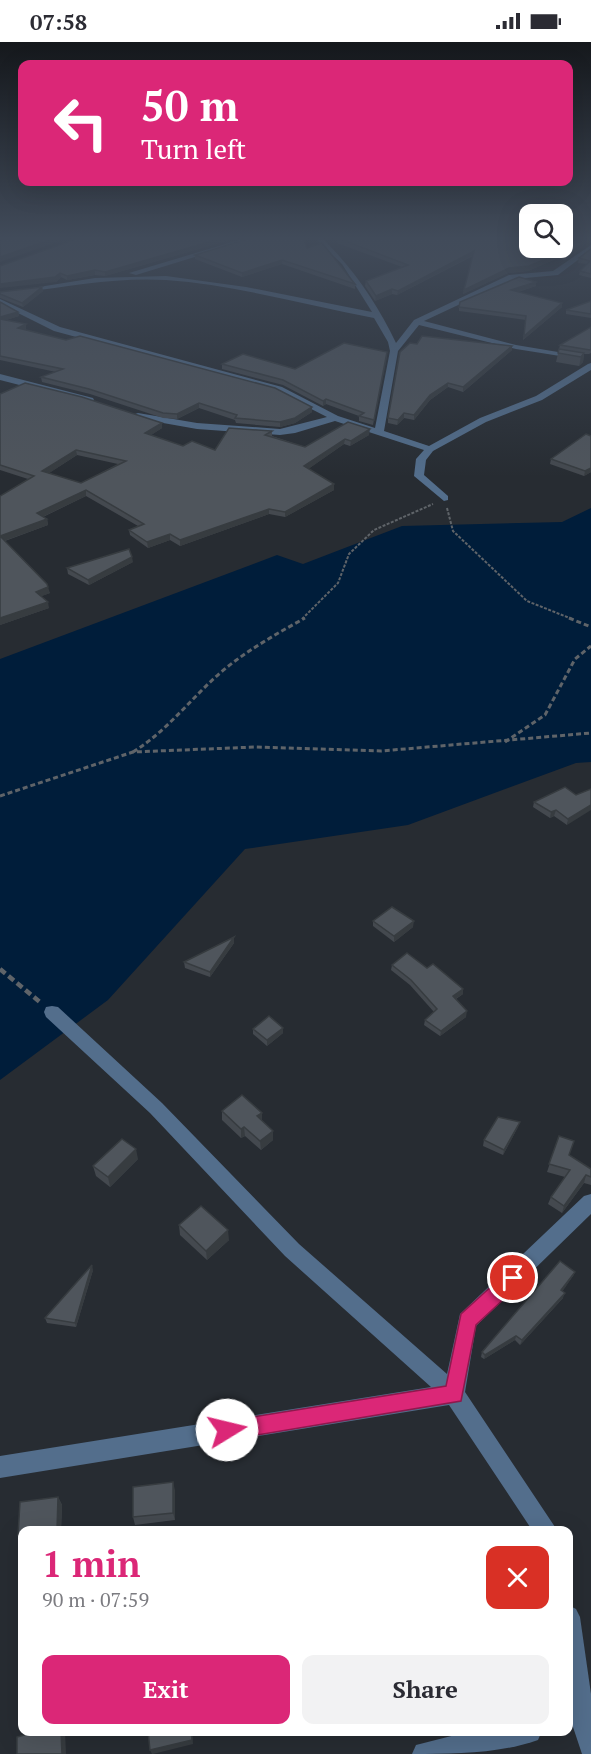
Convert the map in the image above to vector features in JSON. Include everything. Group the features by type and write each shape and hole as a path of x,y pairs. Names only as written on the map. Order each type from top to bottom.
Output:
{"street":[{"path":"32,317 83,338 231,374 279,389 335,418 430,449"},
{"path":"378,317 392,342 394,351 379,432"},
{"path":"394,351 417,322 428,317"},
{"path":"417,322 516,347 591,359"},
{"path":"444,498 419,476 421,459 430,449 483,420 539,398 591,366"},
{"path":"0,377 97,402"},
{"path":"129,414 162,423 280,432 292,431 335,418"},
{"path":"52,1012 156,1108 292,1250 454,1394 543,1526"},
{"path":"454,1394 467,1321 591,1202"},
{"path":"0,1467 454,1394"},
{"path":"573,1657 581,1720 591,1745"},
{"path":"425,1754 506,1736"}],"path":[{"path":"0,796 133,752 156,737 225,669 260,643 305,618 338,584 349,554 374,530 444,498 453,531 527,601 591,627"},
{"path":"504,742 544,716 557,699 574,656 591,646"},
{"path":"133,752 256,747 381,751 591,733"},
{"path":"0,969 52,1012"}],"water":[{"path":"591,508 591,762 576,763 408,825 245,849 108,1000 0,1080 0,659 277,555 303,564 402,526 562,522"}],"building":[{"path":"526,317 546,317 524,336"},
{"path":"0,319 26,324 18,328 66,340 80,336 275,388 312,407 295,418 280,422 235,418 237,415 199,403 177,414 163,413 89,389 41,377 63,369 0,356"},
{"path":"591,327 590,350 560,345"},
{"path":"422,336 512,346 463,387 448,383 430,395 414,415 404,413 398,420 388,418 400,352 410,343 417,344"},
{"path":"344,343 387,352 374,420 359,416 364,413 326,399 323,401 283,380 222,364 243,354 295,369"},
{"path":"559,349 584,353 581,357 558,353"},
{"path":"25,383 82,397 162,423 145,433 183,446 192,441 215,450 229,428 272,431 265,435 305,447 348,422 370,429 351,441 345,439 304,466 334,484 285,512 269,509 180,540 170,534 147,542 129,530 144,524 86,490 37,513 47,519 0,536 0,496 34,476 0,465 0,394","holes":["76,450 126,461 81,483 42,471"]},
{"path":"586,434 591,436 591,468 585,471 551,459"},
{"path":"0,536 47,584 48,587 36,592 48,602 0,618"},
{"path":"129,549 132,557 88,580 67,568"},
{"path":"565,787 576,795 591,789 591,805 568,819 556,810 551,812 534,802"},
{"path":"392,907 414,921 394,936 373,921"},
{"path":"234,937 210,972 184,962"},
{"path":"407,953 427,968 433,964 463,989 453,996 467,1011 441,1031 425,1020 437,1009 411,980 392,965"},
{"path":"269,1016 283,1028 267,1040 253,1029"},
{"path":"242,1095 262,1113 257,1116 273,1131 260,1141 244,1127 241,1129 222,1111"},
{"path":"498,1117 520,1122 504,1150 484,1140"},
{"path":"559,1136 574,1141 569,1155 591,1169 591,1177 586,1175 564,1206 551,1197 570,1170 549,1164"},
{"path":"122,1139 136,1149 108,1177 93,1166"},
{"path":"201,1206 228,1230 206,1251 179,1225"},
{"path":"560,1261 575,1272 561,1290 565,1293 522,1340 516,1336 485,1355 482,1352"},
{"path":"92,1265 75,1323 45,1318"},
{"path":"173,1482 173,1513 133,1517 133,1487"},
{"path":"58,1497 57,1526 19,1526 20,1502"},
{"path":"61,1736 62,1754 17,1754 17,1737"},
{"path":"149,1736 192,1736 192,1740 150,1750"}],"route":[{"path":"227,1430 454,1394 467,1321 513,1278"}]}
